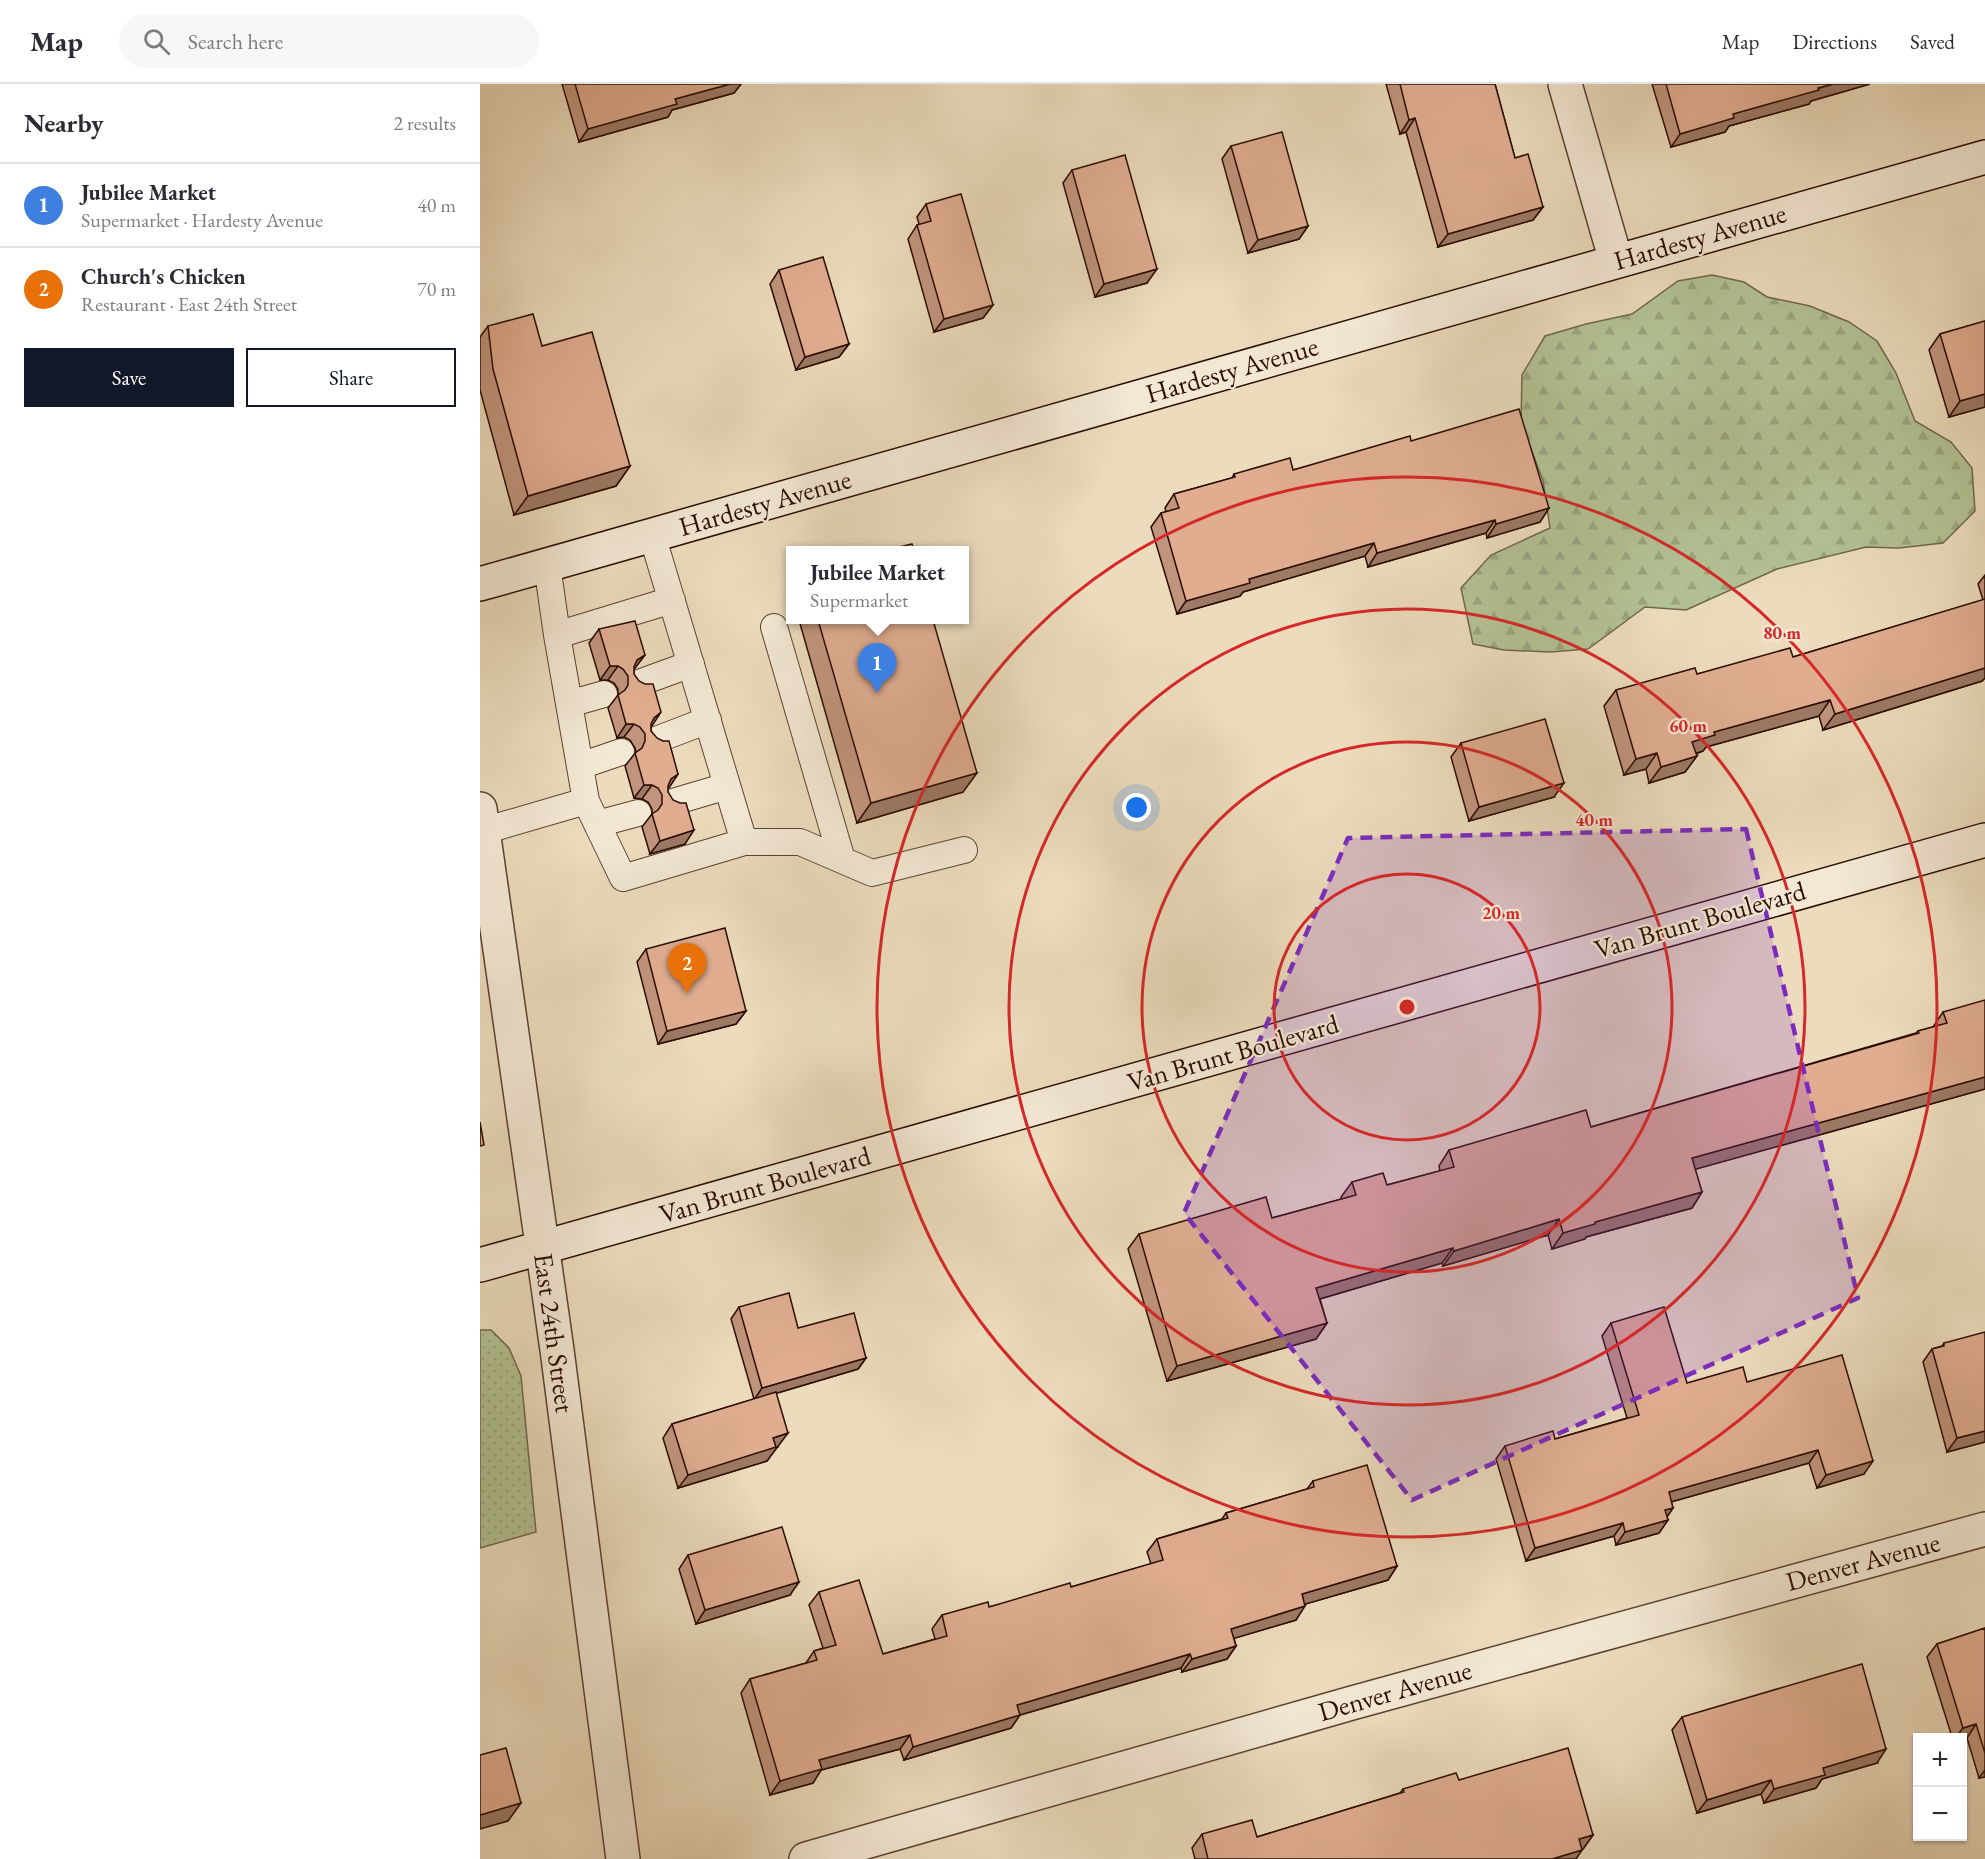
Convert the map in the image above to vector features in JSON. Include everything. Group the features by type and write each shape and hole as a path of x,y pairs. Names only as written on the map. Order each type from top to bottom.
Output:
{"street":[{"path":"1565,84 1616,261"},
{"name":"Hardesty Avenue","path":"480,584 1985,157"},
{"name":"East 24th Street","path":"482,820 543,1247 623,1859"},
{"name":"Van Brunt Boulevard","path":"480,1265 1985,840"},
{"name":"Denver Avenue","path":"806,1859 1352,1703 1985,1529"}],"lane":[{"path":"652,535 744,842"},
{"path":"547,565 586,801 623,878 744,842 800,842 872,873 964,850"},
{"path":"557,635 672,600"},
{"path":"774,627 842,860"},
{"path":"639,683 691,664"},
{"path":"569,704 604,694"},
{"path":"656,740 708,720"},
{"path":"580,766 621,752"},
{"path":"673,802 727,786"},
{"path":"482,820 586,801"},
{"path":"597,824 638,813"}],"highlighted area":[{"path":"1746,829 1858,1298 1412,1500 1184,1213 1348,838"}],"green space":[{"path":"1712,275 1744,282 1767,297 1810,306 1849,322 1877,341 1896,373 1915,421 1951,442 1972,468 1975,511 1943,543 1899,548 1866,547 1777,569 1686,610 1645,607 1588,649 1550,652 1504,650 1473,644 1461,588 1491,555 1550,528 1543,481 1521,422 1522,375 1545,336 1632,314 1678,281"},
{"path":"480,1330 491,1330 509,1348 521,1376 536,1532 480,1548"}],"building":[{"path":"575,84 730,84 675,99 677,104 588,129"},
{"path":"1400,84 1495,84 1515,158 1528,154 1543,207 1448,234 1415,118 1409,120"},
{"path":"1666,84 1833,84 1733,114 1734,118 1680,134"},
{"path":"1282,132 1308,226 1258,240 1231,146"},
{"path":"1125,155 1157,269 1104,284 1072,170"},
{"path":"961,194 993,305 944,319 917,225 931,221 926,204"},
{"path":"823,257 849,344 805,357 779,270"},
{"path":"533,314 542,346 592,332 630,466 528,496 493,369 488,326"},
{"path":"1985,321 1985,394 1960,401 1940,334"},
{"path":"1519,409 1549,508 1496,524 1495,520 1377,553 1374,543 1249,579 1250,583 1186,601 1161,513 1179,508 1174,494 1235,477 1234,474 1290,458 1293,470 1410,436 1411,441"},
{"path":"1985,599 1985,668 1835,714 1830,700 1714,732 1715,735 1692,742 1697,756 1661,767 1657,753 1636,759 1616,690 1695,668 1697,674 1790,648 1793,657"},
{"path":"635,621 645,655 637,660 634,674 639,681 653,684 661,712 654,718 651,731 657,738 669,741 678,774 671,779 668,792 673,800 686,803 694,830 660,841 652,814 662,804 662,795 658,788 644,785 635,753 642,748 645,734 640,727 626,724 618,695 628,685 628,676 618,666 610,666 599,629"},
{"path":"819,624 934,624 977,773 871,803"},
{"path":"1545,719 1564,783 1479,807 1461,743"},
{"path":"725,928 746,1011 667,1031 646,949"},
{"path":"1985,1000 1985,1077 1692,1158 1702,1192 1563,1233 1559,1219 1454,1251 1453,1248 1316,1288 1327,1323 1177,1366 1139,1234 1266,1197 1272,1218 1356,1195 1352,1182 1383,1173 1387,1185 1454,1167 1449,1150 1586,1110 1591,1127 1919,1033 1918,1031 1947,1023 1943,1012"},
{"path":"480,1122 484,1145 480,1146"},
{"path":"789,1293 798,1328 854,1313 866,1358 762,1388 739,1307"},
{"path":"1664,1307 1687,1383 1743,1367 1747,1382 1842,1355 1873,1461 1826,1475 1818,1450 1669,1492 1673,1508 1665,1510 1668,1520 1625,1532 1623,1523 1535,1548 1505,1446 1553,1431 1555,1439 1639,1415 1611,1323"},
{"path":"1985,1332 1985,1431 1957,1438 1932,1349 1944,1346 1944,1343"},
{"path":"776,1392 788,1433 773,1438 776,1447 688,1475 672,1424"},
{"path":"1367,1465 1397,1566 1302,1594 1305,1606 1231,1629 1236,1646 1192,1659 1190,1654 1017,1705 1020,1715 913,1747 910,1735 819,1760 822,1769 780,1781 750,1679 817,1660 814,1651 836,1645 819,1592 859,1580 883,1654 947,1636 942,1615 988,1602 989,1607 1070,1583 1071,1587 1163,1560 1157,1539 1228,1518 1226,1513 1314,1487 1313,1481"},
{"path":"782,1527 799,1582 705,1610 688,1555"},
{"path":"1985,1628 1985,1753 1976,1724 1963,1728 1937,1644"},
{"path":"1862,1664 1886,1749 1823,1768 1825,1775 1774,1789 1771,1780 1707,1800 1682,1717"},
{"path":"506,1748 521,1803 480,1815 480,1755"},
{"path":"1568,1748 1593,1835 1579,1839 1582,1850 1552,1859 1208,1859 1202,1834 1252,1820 1257,1837 1404,1792 1403,1789 1456,1773 1459,1780"}],"place":[{"name":"Jubilee Market","path":"877,693"},
{"name":"Church's Chicken","path":"687,993"}]}
